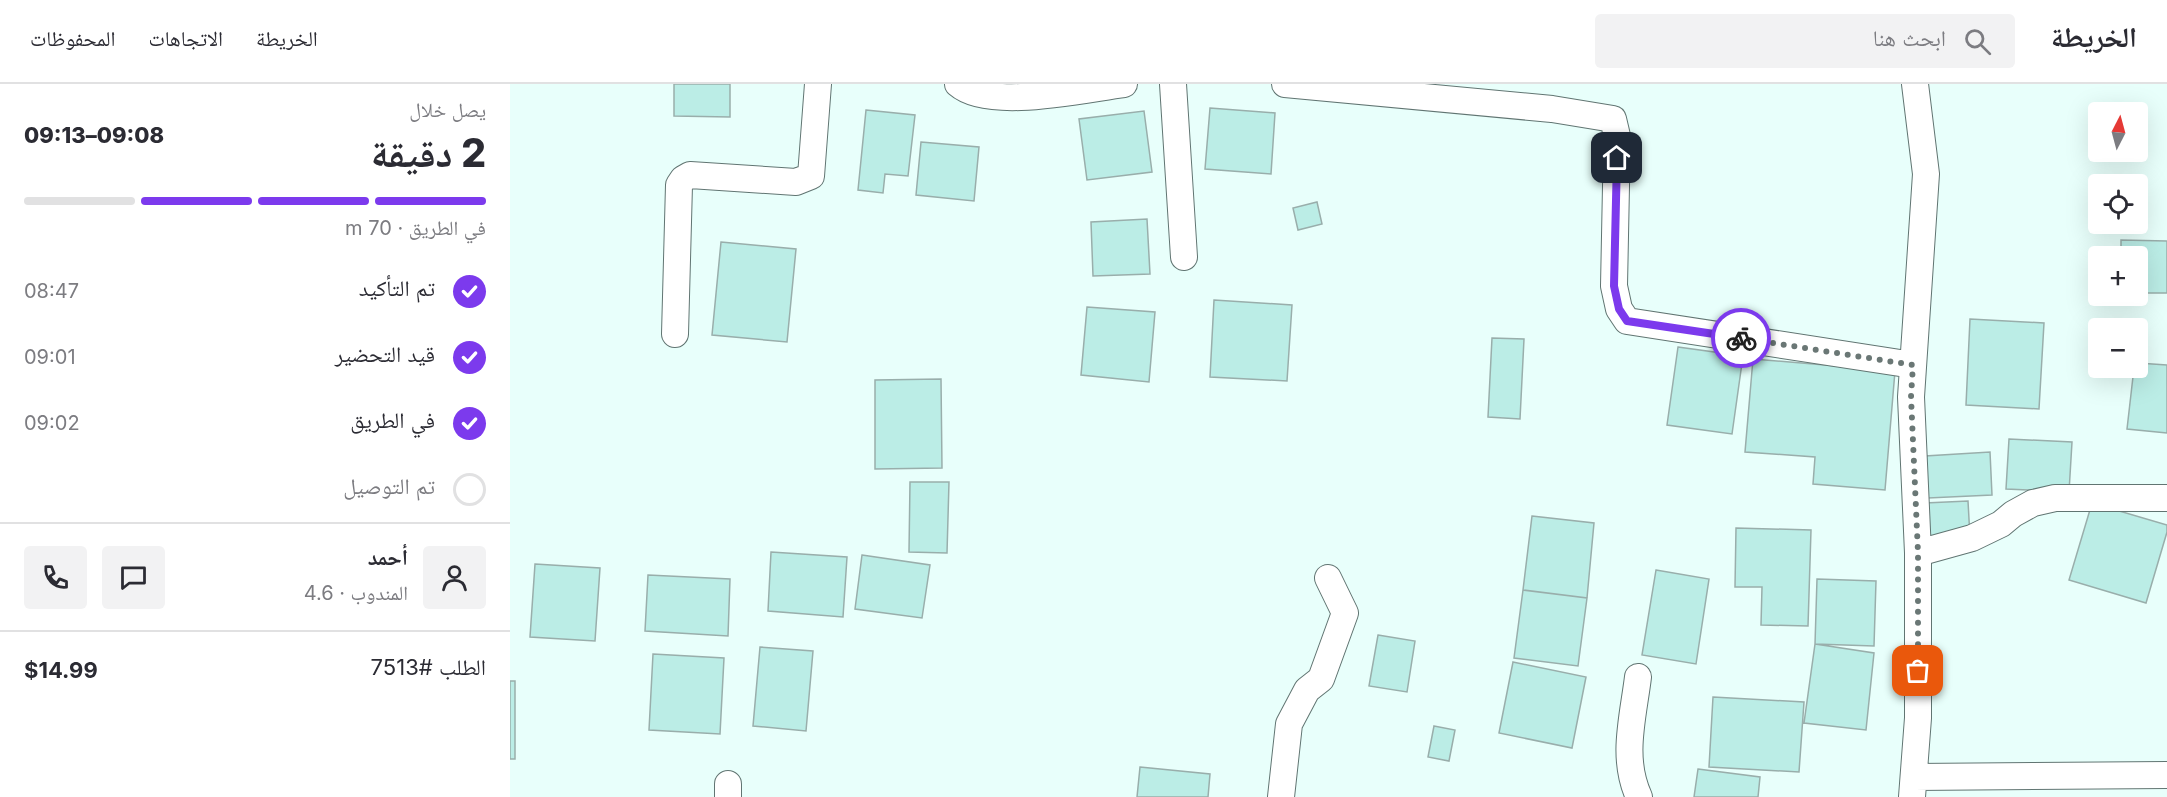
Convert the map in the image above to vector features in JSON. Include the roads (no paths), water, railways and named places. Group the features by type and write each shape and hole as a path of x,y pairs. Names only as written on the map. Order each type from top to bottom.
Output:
{"street":[{"path":"675,334 680,185 683,179 690,175 796,182 811,176 818,84"},
{"path":"958,84 975,93 995,98 1017,98 1124,84"},
{"path":"1173,84 1184,257"},
{"path":"1285,84 1552,110 1613,119 1617,136 1614,286 1619,309 1627,321 1913,365"},
{"path":"1915,84 1926,174 1911,397 1918,553 1918,718 1913,787 2167,775"},
{"path":"1918,553 1972,538 2001,524 2032,503 2055,498 2167,498"},
{"path":"1281,797 1289,724 1307,690 1321,679 1345,613 1328,578"},
{"path":"1638,677 1628,744 1632,783 1639,797"}]}
